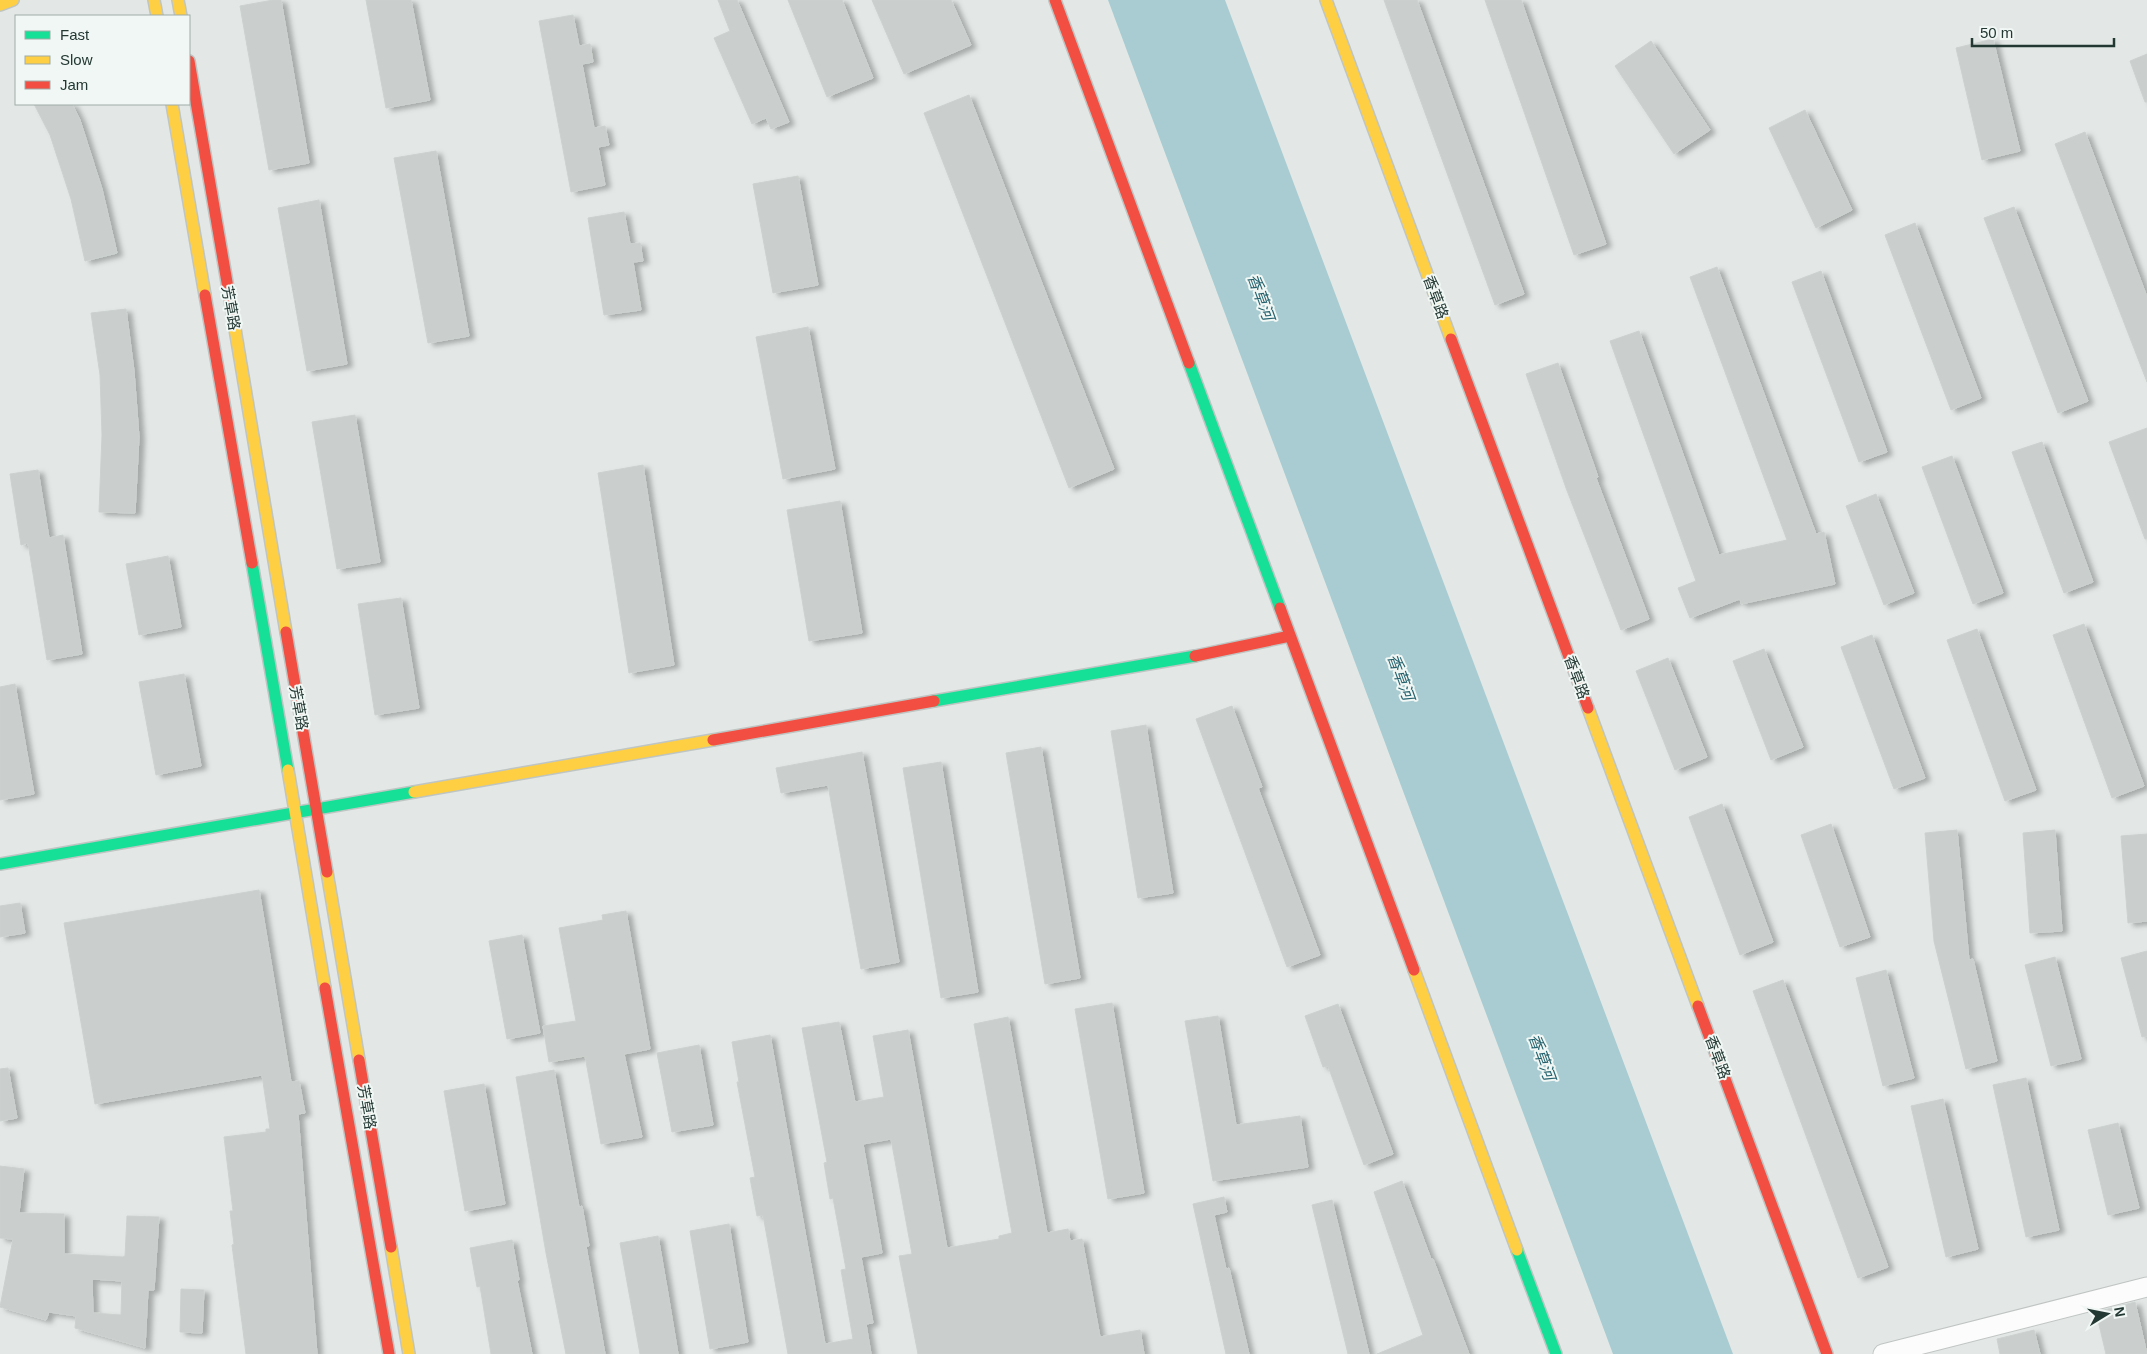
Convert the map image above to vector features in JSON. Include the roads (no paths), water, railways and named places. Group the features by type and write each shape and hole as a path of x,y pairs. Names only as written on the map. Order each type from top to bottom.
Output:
{"street":[{"path":"0,5 13,0"},
{"path":"154,0 157,15"},
{"path":"178,0 181,15"},
{"path":"1055,0 1556,1354"},
{"name":"香草路","path":"1326,0 1827,1354"},
{"name":"芳草路","path":"190,67 409,1354"},
{"name":"芳草路","path":"172,105 389,1354"},
{"path":"0,864 1225,651 1290,636"},
{"path":"1882,1354 2147,1287"}],"water":[{"name":"香草河","path":"1108,0 1225,0 1733,1354 1613,1354"}]}
